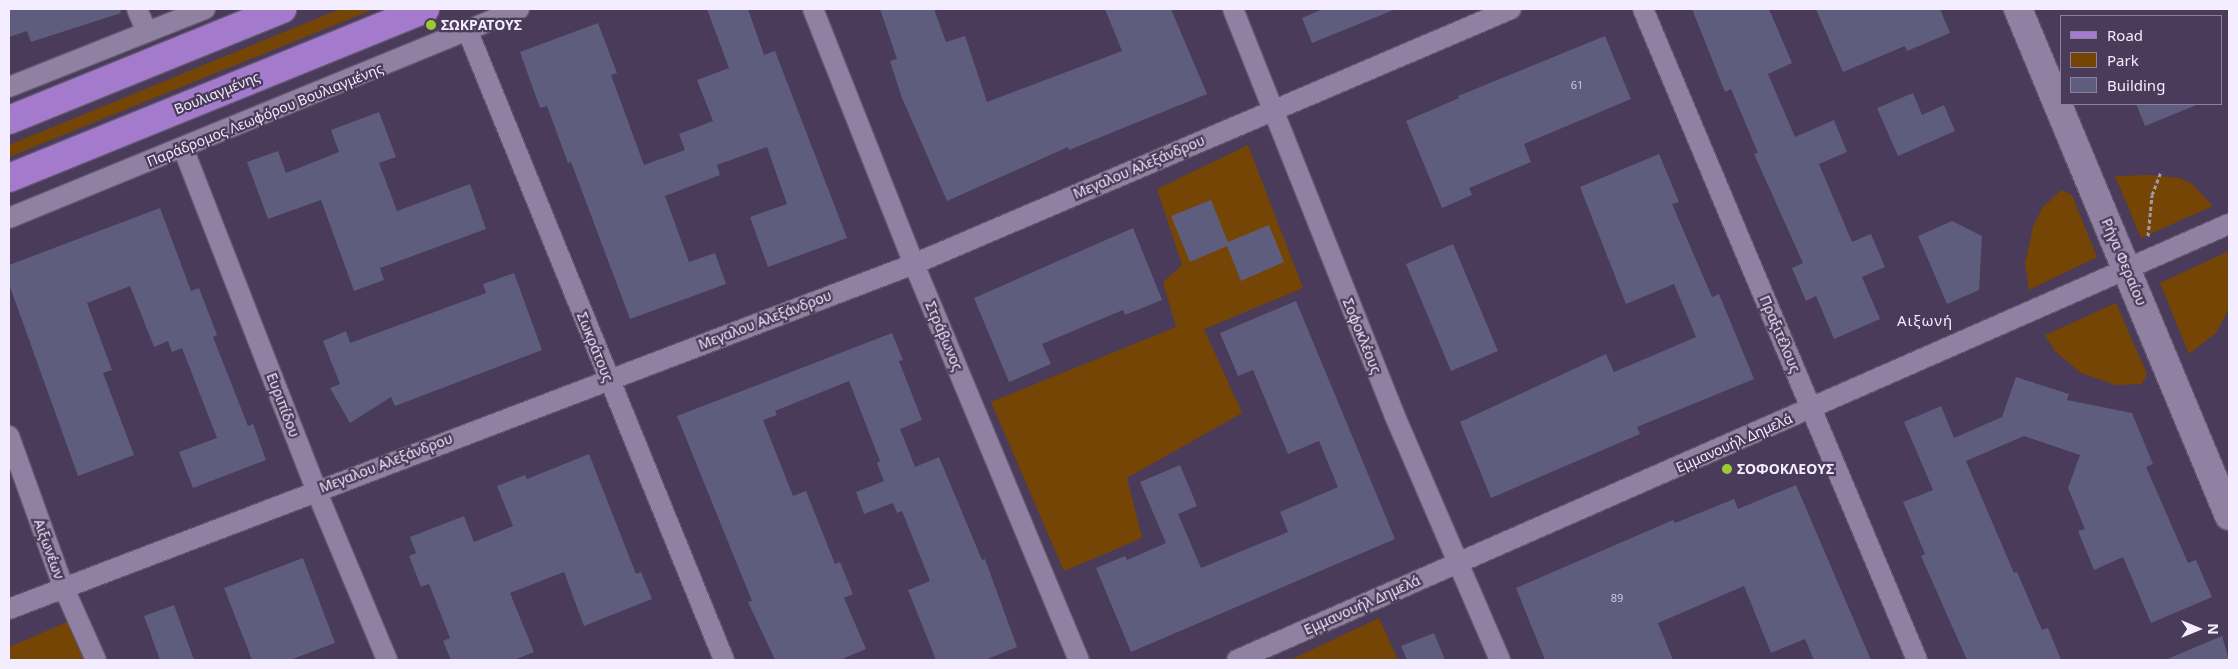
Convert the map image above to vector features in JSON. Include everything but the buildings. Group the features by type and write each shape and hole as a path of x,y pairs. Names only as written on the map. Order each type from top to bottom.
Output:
{"main road":[{"path":"9,120 282,9"},
{"name":"Βουλιαγμένης","path":"9,178 425,9"}],"street":[{"path":"137,9 147,32"},
{"path":"9,87 205,9"},
{"name":"Παράδρομος Λεωφόρου Βουλιαγμένης","path":"9,218 468,32 519,9"},
{"name":"Στράβωνος","path":"814,9 914,264 1079,660"},
{"name":"Σοφοκλέους","path":"1233,9 1394,414 1460,563 1500,660"},
{"name":"Μεγαλου Αλεξάνδρου","path":"9,609 63,586 914,264 1511,9"},
{"name":"Πραξιτέλους","path":"1643,9 1917,660"},
{"name":"Ρήγα Φεραίου","path":"2018,9 2060,100"},
{"name":"Σωκράτους","path":"468,32 608,380 724,660"},
{"name":"Ρήγα Φεραίου","path":"2062,105 2137,267 2229,516"},
{"name":"Ευριπίδου","path":"183,148 316,490 387,660"},
{"name":"Εμμανουήλ Δημελά","path":"1237,660 2137,267 2229,224"},
{"name":"Αιξωνέων","path":"9,436 63,586 96,660"}],"path":[{"path":"2137,267 2161,171"}],"green space":[{"path":"340,9 374,9 9,157 9,145"},
{"path":"1248,145 1303,288 1204,329 1242,413 1127,478 1142,538 1064,571 991,402 1176,327 1163,282 1182,265 1157,189"},
{"path":"2150,175 2180,178 2192,184 2213,206 2141,238 2115,176"},
{"path":"2061,190 2072,195 2097,257 2029,290 2025,264 2033,227 2042,208"},
{"path":"2229,251 2229,309 2216,333 2189,354 2160,283"},
{"path":"2116,303 2147,374 2142,384 2116,385 2081,373 2055,351 2045,335"},
{"path":"1379,618 1398,660 1290,660"},
{"path":"67,622 78,628 91,660 9,660 9,647"}],"place":[{"name":"ΣΩΚΡΑΤΟΥΣ","path":"431,25"},
{"name":"ΣΟΦΟΚΛΕΟΥΣ","path":"1727,469"}],"district":[{"name":"Αιξωνή","path":"1925,321"}]}
